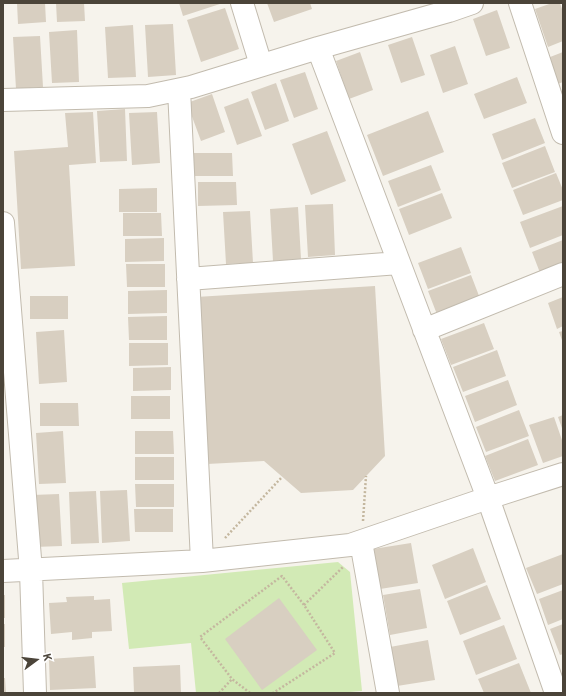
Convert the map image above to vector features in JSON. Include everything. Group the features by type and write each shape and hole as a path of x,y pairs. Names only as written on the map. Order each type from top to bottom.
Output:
{"street":[{"path":"242,3 261,66"},
{"path":"3,100 148,96 179,90 261,66 447,7 472,3"},
{"path":"520,3 563,134"},
{"path":"318,48 488,498 556,693"},
{"path":"179,90 202,561"},
{"path":"3,223 31,571 35,693"},
{"path":"188,279 399,263"},
{"path":"424,330 563,274"},
{"path":"3,572 202,561 343,546 361,542 563,474"},
{"path":"361,542 388,693"}],"path":[{"path":"304,605 344,566 361,542 366,476"},
{"path":"224,539 282,477"},
{"path":"250,693 232,679 200,637 282,576 304,605 335,653 273,693"},
{"path":"220,693 232,679"}],"green space":[{"path":"338,562 350,572 362,691 338,693 196,693 191,643 129,649 122,583"}],"building":[{"path":"17,3 45,3 46,22 18,24"},
{"path":"56,3 84,3 85,21 57,22"},
{"path":"179,3 223,3 183,16"},
{"path":"267,3 310,3 312,9 274,22"},
{"path":"552,3 560,3 563,12 563,41 548,47 535,9"},
{"path":"225,8 239,49 201,62 187,20"},
{"path":"497,10 510,48 486,56 473,19"},
{"path":"173,24 176,75 148,77 145,25"},
{"path":"133,25 136,77 108,78 105,27"},
{"path":"77,30 79,82 52,83 49,32"},
{"path":"40,36 43,87 16,89 13,37"},
{"path":"412,37 425,75 401,83 388,45"},
{"path":"455,46 468,84 443,93 430,55"},
{"path":"360,52 373,90 349,99 336,61"},
{"path":"563,52 563,82 555,85 545,59"},
{"path":"305,72 318,109 294,118 280,80"},
{"path":"517,77 527,103 484,119 474,94"},
{"path":"276,83 289,121 265,130 251,92"},
{"path":"212,94 225,132 201,141 187,103"},
{"path":"248,98 262,136 237,145 224,107"},
{"path":"125,109 127,161 100,162 97,111"},
{"path":"428,111 444,152 383,176 367,135"},
{"path":"93,112 96,163 69,165 75,266 21,269 14,151 68,147 65,113"},
{"path":"157,112 160,163 132,165 129,113"},
{"path":"535,118 545,143 502,160 492,134"},
{"path":"327,131 346,181 311,195 292,144"},
{"path":"545,146 555,172 512,188 502,163"},
{"path":"194,153 232,153 233,176 194,176"},
{"path":"431,165 441,190 398,207 388,181"},
{"path":"556,173 563,190 563,200 523,215 513,190"},
{"path":"198,182 236,182 237,205 198,206"},
{"path":"157,188 157,212 119,212 119,189"},
{"path":"442,193 452,218 409,235 399,209"},
{"path":"333,204 335,255 308,257 305,205"},
{"path":"563,206 563,235 530,248 520,222"},
{"path":"298,207 301,259 273,261 270,209"},
{"path":"250,211 253,263 226,264 223,212"},
{"path":"123,213 161,213 162,236 123,236"},
{"path":"164,238 164,261 125,262 125,239"},
{"path":"563,240 563,270 542,278 532,252"},
{"path":"461,247 471,273 428,289 418,263"},
{"path":"126,264 165,264 165,287 127,287"},
{"path":"471,275 481,301 438,317 428,291"},
{"path":"375,286 385,456 353,490 301,493 264,461 207,464 196,297"},
{"path":"167,290 167,313 128,314 128,291"},
{"path":"30,296 68,296 68,319 30,319"},
{"path":"563,297 563,326 557,329 548,303"},
{"path":"167,316 167,340 129,340 128,317"},
{"path":"484,323 494,349 451,365 441,339"},
{"path":"64,330 67,382 39,384 36,332"},
{"path":"563,331 563,343 559,332"},
{"path":"129,343 168,343 168,365 129,366"},
{"path":"497,350 506,376 463,392 453,367"},
{"path":"171,367 171,390 133,391 133,368"},
{"path":"508,380 517,405 475,422 465,396"},
{"path":"131,396 170,396 170,419 131,419"},
{"path":"40,403 78,403 79,426 40,426"},
{"path":"519,410 529,436 486,452 476,427"},
{"path":"563,415 563,431 558,417"},
{"path":"554,417 563,443 563,456 543,463 529,425"},
{"path":"63,431 66,483 39,484 36,433"},
{"path":"135,431 173,431 174,454 135,454"},
{"path":"528,439 538,465 495,481 485,456"},
{"path":"135,457 174,457 174,480 135,480"},
{"path":"135,484 174,484 174,507 136,507"},
{"path":"127,490 130,541 102,543 100,491"},
{"path":"96,491 99,543 71,544 69,492"},
{"path":"59,494 62,546 34,547 32,495"},
{"path":"134,509 173,509 173,532 135,532"},
{"path":"411,543 418,583 380,589 373,549"},
{"path":"473,548 486,582 445,599 432,565"},
{"path":"563,554 563,584 537,594 526,568"},
{"path":"487,585 501,619 460,635 447,601"},
{"path":"420,589 427,628 390,635 383,595"},
{"path":"563,590 563,619 548,625 539,599"},
{"path":"3,595 5,595 5,618 3,618"},
{"path":"94,596 94,600 110,599 112,631 92,632 92,638 72,640 72,632 51,634 49,603 67,602 66,597"},
{"path":"279,598 317,650 262,690 225,639"},
{"path":"3,624 5,624 5,647 3,647"},
{"path":"563,624 563,654 560,655 550,629"},
{"path":"504,625 517,659 476,675 463,641"},
{"path":"428,640 435,680 397,686 390,647"},
{"path":"94,656 96,688 50,690 49,659"},
{"path":"519,663 531,693 484,693 478,679"},
{"path":"180,665 181,693 134,693 133,667"},
{"path":"3,678 5,678 6,693 3,693"}]}
